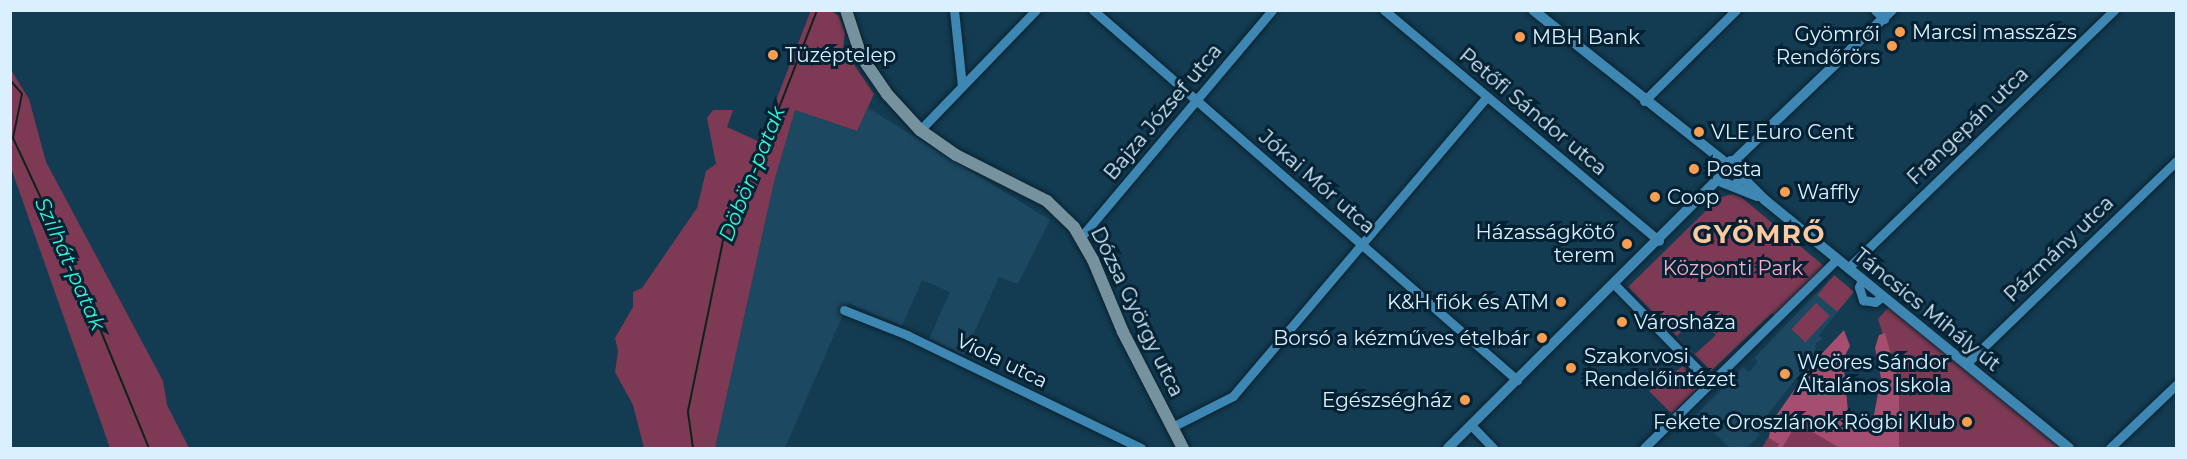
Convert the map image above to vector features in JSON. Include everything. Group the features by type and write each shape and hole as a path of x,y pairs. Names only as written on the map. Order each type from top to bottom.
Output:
{"main road":[{"name":"Dózsa György utca","path":"846,11 861,56 887,94 920,130 956,155 1047,201 1081,237 1184,448"}],"street":[{"path":"954,10 962,86"},
{"path":"920,130 1036,10"},
{"name":"Jókai Mór utca","path":"1093,10 1517,380"},
{"name":"Bajza József utca","path":"1081,237 1272,10"},
{"name":"Petőfi Sándor utca","path":"1384,10 1659,241"},
{"name":"Táncsics Mihály út","path":"1533,10 1710,154 1729,173 2069,448"},
{"path":"1644,101 1736,10"},
{"path":"1875,10 1884,19"},
{"path":"1448,448 1892,10"},
{"name":"Frangepán utca","path":"1848,268 2114,10"},
{"path":"1172,427 1233,396 1363,247 1487,97"},
{"name":"Pázmány utca","path":"1966,364 2176,161"},
{"name":"Táncsics Mihály út","path":"1729,173 1744,179 1763,199"},
{"path":"1644,448 1712,384 1837,259"},
{"path":"1615,285 1712,384"},
{"name":"Viola utca","path":"844,310 907,335 1141,448"},
{"path":"2109,448 2176,385"},
{"path":"1471,425 1492,448"}],"shaded area":[{"path":"868,108 1050,220 1018,284 999,277 964,355 929,339 950,292 922,280 902,326 848,303 785,448 715,448 774,182 795,110 856,131"},
{"path":"1834,275 1854,292 1819,335 1823,339 1816,343 1815,355 1755,430 1760,435 1747,448 1730,448 1696,415 1743,367 1749,372 1758,362 1754,358"},
{"path":"1844,330 1850,346 1843,359 1849,422 1859,426 1872,425 1881,378 1875,348 1879,335 1885,333 1899,385 1899,448 1840,448 1797,423 1782,448 1777,448 1779,444 1769,438 1771,423 1813,363"}],"green space":[{"path":"811,10 831,11 839,16 845,33 843,48 874,94 857,131 795,110 774,182 715,448 644,448 633,405 615,372 618,351 615,338 633,307 633,292 642,288 697,208 706,171 716,164 707,118 713,110 733,110 727,127 760,142"},
{"path":"11,70 29,99 46,162 163,381 167,405 189,448 110,448 11,168"},
{"name":"Központi Park","path":"1732,194 1741,197 1824,266 1776,316 1772,313 1711,371 1628,287 1719,198","holes":["1697,316 1716,335 1695,354 1677,336"]},
{"path":"1834,275 1854,292 1837,312 1817,295"},
{"path":"1816,303 1830,316 1805,342 1791,329"},
{"path":"1889,307 2063,448 1899,448 1899,385 1878,319"},
{"path":"1683,366 1702,384 1672,414 1649,391"},
{"path":"1786,406 1861,448 1762,448"}],"waterway":[{"name":"Döbön-patak","path":"693,448 688,411 725,231 761,154 817,10"},
{"name":"Szilhát-patak","path":"10,80 22,94 13,138 89,302 149,448"}],"place":[{"name":"Marcsi masszázs","path":"1900,32"},
{"name":"MBH Bank","path":"1520,37"},
{"name":"Gyömrői Rendőrörs","path":"1892,46"},
{"name":"Tüzéptelep","path":"773,55"},
{"name":"VLE Euro Cent","path":"1699,132"},
{"name":"Posta","path":"1694,169"},
{"name":"Waffly","path":"1785,192"},
{"name":"Coop","path":"1655,197"},
{"name":"Házasságkötő terem","path":"1627,244"},
{"name":"K&H fiók és ATM","path":"1561,302"},
{"name":"Városháza","path":"1622,322"},
{"name":"Borsó a kézműves ételbár","path":"1542,338"},
{"name":"Szakorvosi Rendelőintézet","path":"1571,368"},
{"name":"Weöres Sándor Általános Iskola","path":"1785,374"},
{"name":"Egészségház","path":"1465,400"},
{"name":"Fekete Oroszlánok Rögbi Klub","path":"1967,422"}],"district":[{"name":"GYÖMRŐ","path":"1759,235"}]}
